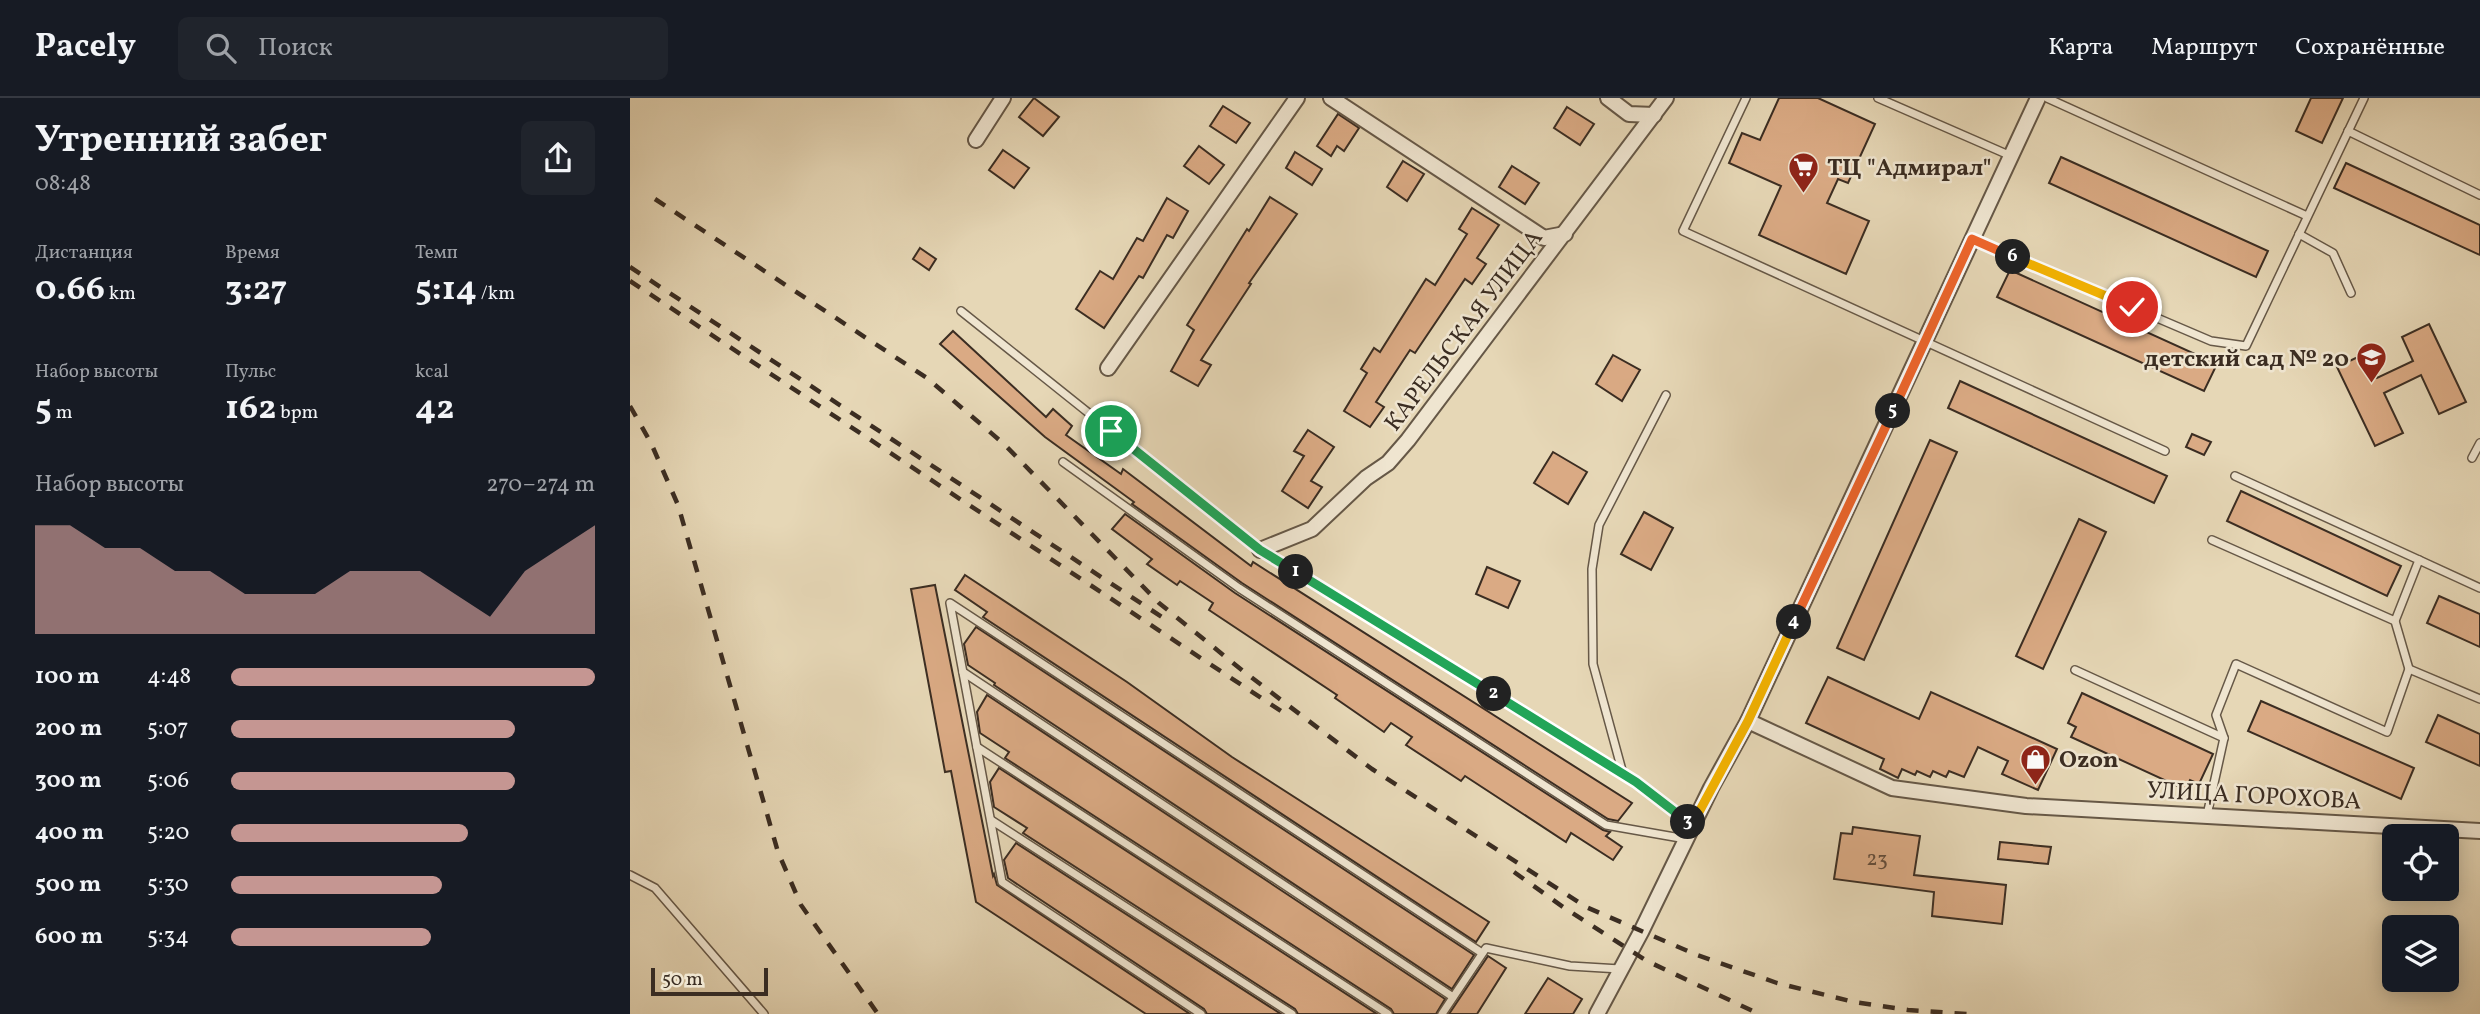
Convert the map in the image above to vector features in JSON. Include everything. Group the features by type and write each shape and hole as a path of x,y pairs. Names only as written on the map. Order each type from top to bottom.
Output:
{"street":[{"path":"976,140 1003,98"},
{"path":"1108,368 1297,98"},
{"path":"1331,98 1544,238 1564,234"},
{"path":"1608,98 1629,114 1654,116"},
{"name":"КАРЕЛЬСКАЯ УЛИЦА","path":"1260,550 1312,529 1366,478 1388,463 1666,98"},
{"path":"1597,1014 1748,721 2038,98"},
{"name":"УЛИЦА ГОРОХОВА","path":"1748,721 1892,789 2026,806 2480,831"}],"lane":[{"path":"1746,98 1683,232 2165,451"},
{"path":"1878,98 2011,156"},
{"path":"2047,98 2307,216"},
{"path":"1972,239 2211,341 2246,346 2364,98"},
{"path":"2348,131 2480,195"},
{"path":"2299,233 2333,253 2351,293"},
{"path":"961,312 1260,550 1623,774 1689,832"},
{"path":"1623,774 1593,664 1592,569 1599,525 1666,395"},
{"path":"2472,458 2480,443"},
{"path":"1063,462 1239,588 1606,824 1689,832"},
{"path":"2235,476 2480,588"},
{"path":"2212,540 2395,621"},
{"path":"2207,815 2224,738 2216,715 2236,664 2387,732 2409,669 2395,621 2419,560"},
{"path":"1201,1014 1002,882 950,603 1482,953"},
{"path":"2409,669 2480,699"},
{"path":"2075,670 2224,738"},
{"path":"963,672 1453,997"},
{"path":"977,747 1388,1014"},
{"path":"990,820 1292,1014"},
{"path":"631,876 655,888 764,1014"},
{"path":"1442,1014 1486,947 1570,967 1621,970"}],"building":[{"path":"1034,98 1059,117 1043,136 1019,117"},
{"name":"ТЦ \"Адмирал\"","path":"1779,98 1818,98 1875,124 1848,183 1838,179 1827,203 1869,221 1846,274 1759,235 1781,186 1729,163 1742,133 1760,140"},
{"path":"2311,98 2343,98 2322,143 2296,131"},
{"path":"1223,106 1250,123 1236,143 1210,126"},
{"path":"1567,107 1594,124 1580,145 1554,128"},
{"path":"1338,114 1359,128 1344,151 1337,146 1331,156 1317,146"},
{"path":"1199,146 1224,165 1209,184 1184,166"},
{"path":"1003,150 1029,168 1014,188 989,170"},
{"path":"1295,152 1322,169 1312,185 1286,168"},
{"path":"2061,157 2268,251 2256,277 2049,183"},
{"path":"1403,161 1424,174 1407,201 1387,187"},
{"path":"2346,163 2480,225 2480,255 2334,188"},
{"path":"1512,166 1539,183 1525,204 1499,187"},
{"path":"1270,197 1297,214 1249,283 1251,284 1201,360 1211,365 1198,386 1171,371 1194,330 1187,325"},
{"path":"1167,198 1188,211 1173,238 1167,235 1143,278 1139,276 1104,328 1076,309 1100,271 1113,279 1137,238 1143,241"},
{"path":"1472,208 1499,225 1477,258 1486,264 1472,284 1465,279 1415,353 1410,350 1376,402 1384,407 1370,427 1344,411 1367,373 1361,369 1374,348 1380,352 1426,279 1435,285 1467,234 1459,229"},
{"path":"920,248 936,259 929,270 913,259"},
{"path":"2010,270 2217,364 2204,391 1997,297"},
{"name":"детский сад № 20","path":"2429,324 2466,402 2439,414 2421,375 2384,393 2403,433 2375,446 2337,367 2366,353 2377,378 2413,361 2402,337"},
{"path":"953,331 1046,417 1053,409 1072,426 1066,435 1121,474 1123,469 1251,566 1253,562 1632,803 1618,821 1608,819 1242,583 1045,437 940,344"},
{"path":"1613,355 1640,370 1622,401 1596,384"},
{"path":"1960,381 2167,476 2154,503 1948,408"},
{"path":"1308,430 1334,447 1311,481 1322,487 1308,508 1282,491 1304,456 1294,451"},
{"path":"2192,434 2211,442 2204,455 2186,447"},
{"path":"1930,440 1957,452 1864,660 1837,648"},
{"path":"1553,452 1587,472 1568,504 1534,483"},
{"path":"2241,491 2401,566 2387,596 2227,521"},
{"path":"1644,512 1673,528 1651,570 1621,554"},
{"path":"1125,514 1235,593 1610,832 1606,836 1622,847 1613,860 1571,833 1566,842 1465,776 1461,781 1406,745 1412,737 1391,723 1384,732 1335,698 1337,695 1209,610 1213,603 1180,581 1177,585 1147,564 1152,559 1112,529"},
{"path":"2079,519 2106,532 2043,669 2016,656"},
{"path":"1487,567 1520,581 1508,608 1476,594"},
{"path":"965,575 1127,682 1232,757 1489,922 1476,942 983,617 987,612 955,590"},
{"path":"935,585 997,885 1190,1014 1146,1014 976,902 951,771 945,772 911,589"},
{"path":"2439,596 2480,614 2480,647 2427,623"},
{"path":"976,627 1474,955 1452,989 994,685 995,683 968,665 964,644"},
{"path":"1828,677 1919,719 1931,692 2057,749 2038,790 2002,774 2008,761 1978,747 1964,777 1949,771 1946,777 1933,771 1930,777 1917,771 1915,775 1902,769 1898,778 1880,769 1884,759 1806,723"},
{"path":"2082,693 2213,754 2199,784 2190,780 2186,790 2071,737 2076,727 2068,723"},
{"path":"987,695 1445,999 1436,1014 1394,1014 1391,1009 1005,758 1009,752 980,733 977,712"},
{"path":"2261,701 2414,768 2401,799 2248,731"},
{"path":"2438,715 2480,734 2480,766 2426,742"},
{"path":"999,768 1377,1014 1298,1014 1295,1009 1023,833 1027,828 994,807 990,782"},
{"path":"1853,827 1920,836 1914,875 2006,885 2002,924 1932,916 1934,892 1834,879 1841,833 1852,834"},
{"path":"2000,842 2051,847 2048,864 1998,859"},
{"path":"1016,843 1281,1014 1207,1014 1204,1009 1008,878 1004,860"},
{"path":"1488,956 1506,968 1477,1014 1449,1014"},
{"path":"1548,978 1582,999 1573,1014 1525,1014"}],"railway":[{"path":"655,199 927,378 1004,444 1159,603 1243,671 1372,769 1586,907 1697,955 1777,983 1854,1002 1908,1010 1967,1014"},
{"path":"630,267 1168,621"},
{"path":"630,281 1287,715"},
{"path":"630,406 651,443 678,505 778,852 801,905 878,1014"},
{"path":"1514,872 1647,961 1759,1014"}],"place":[{"name":"ТЦ \"Адмирал\"","path":"1804,194"},
{"name":"детский сад № 20","path":"2372,385"},
{"name":"Ozon","path":"2036,786"}],"route":[{"path":"1111,431 1260,550 1636,782 1692,825 1748,721 1972,239 2132,307"}]}
